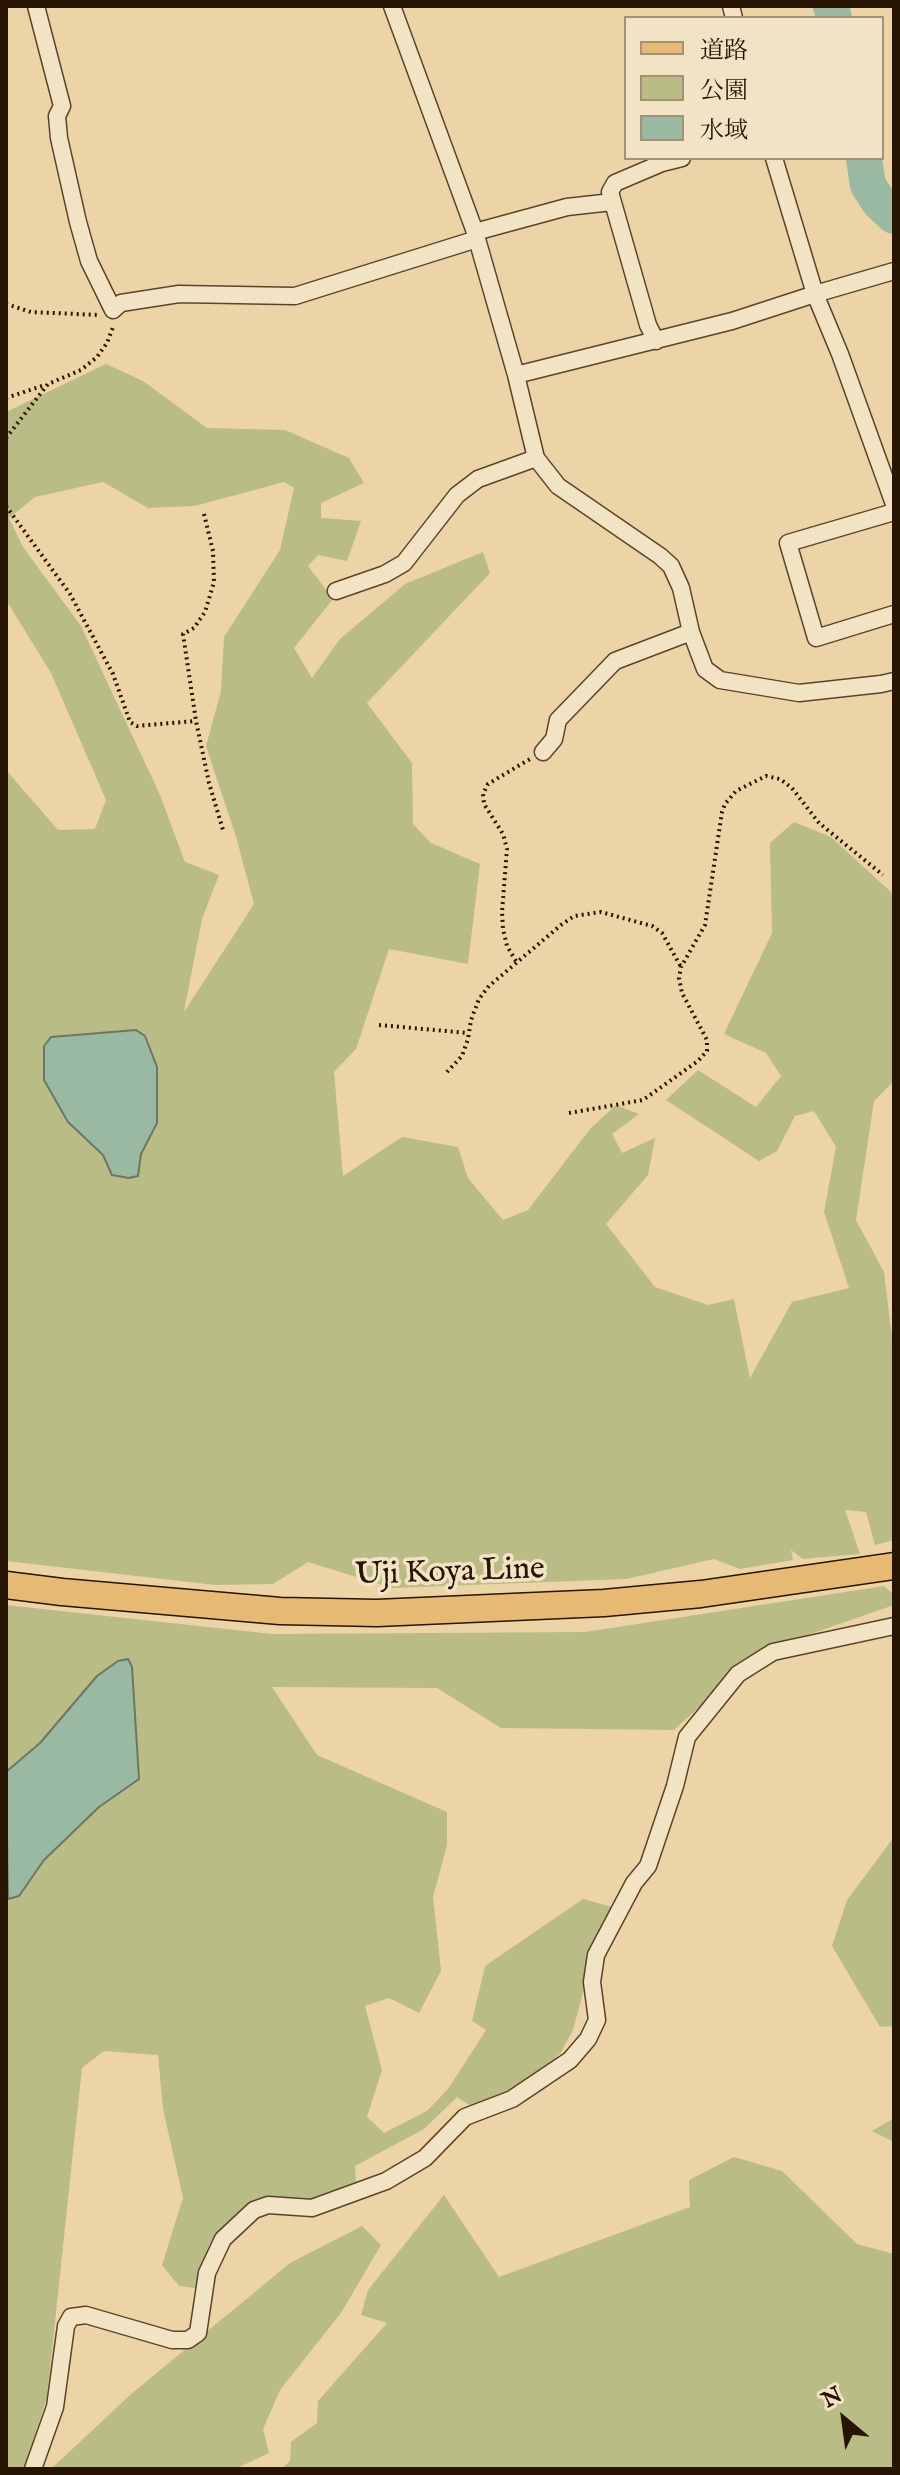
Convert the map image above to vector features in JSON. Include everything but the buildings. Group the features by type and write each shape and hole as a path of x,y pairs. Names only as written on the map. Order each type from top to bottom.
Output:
{"main road":[{"name":"Uji Koya Line","path":"6,1585 280,1611 377,1613 604,1603 701,1594 894,1566"}],"street":[{"path":"36,6 62,106 57,116 59,138 78,222 89,261 113,310 121,303 179,294 295,296 567,207 612,202"},
{"path":"392,6 476,236 536,458 558,486 671,566 681,588 691,632 705,669 720,680 799,693 894,681"},
{"path":"656,341 648,325 610,192 615,183 674,160"},
{"path":"775,160 815,294 894,504"},
{"path":"516,375 732,321 894,271"},
{"path":"336,591 385,574 404,563 457,495 478,479 536,458"},
{"path":"894,512 788,543 816,638 894,614"},
{"path":"543,752 554,739 558,720 615,661 691,632"},
{"path":"33,2469 55,2407 66,2326 71,2317 86,2315 172,2340 188,2340 198,2333 207,2273 223,2239 254,2210 268,2205 312,2208 386,2181 425,2158 465,2117 512,2099 570,2060 588,2039 597,2020 592,1982 596,1955 634,1883 648,1866 675,1786 687,1737 692,1730 738,1674 773,1652 894,1626"}],"path":[{"path":"6,304 31,312 96,316 113,310 113,325 107,343 97,357 81,370 6,398"},
{"path":"6,438 48,384"},
{"path":"6,506 70,594 113,674 130,722 137,726 196,721"},
{"path":"204,514 213,551 214,582 205,612 194,628 183,634 196,721 223,830"},
{"path":"516,961 507,946 503,929 507,849 503,834 484,804 483,794 488,784 543,752"},
{"path":"569,1113 643,1100 698,1061 707,1051 707,1040 682,993 679,978 681,967 705,925 725,804 736,791 766,776 780,779 792,788 819,823 883,875"},
{"path":"447,1072 462,1056 479,999 489,986 574,916 601,912 652,926 662,933 681,967"},
{"path":"379,1025 469,1034"}],"green space":[{"path":"106,364 143,381 207,428 285,430 349,458 364,483 321,503 321,518 361,521 347,561 318,555 308,566 333,599 294,648 312,678 340,639 405,584 483,552 490,573 367,703 412,763 413,824 431,843 480,864 468,964 389,949 356,1049 334,1072 343,1176 402,1137 458,1147 468,1178 503,1220 528,1210 590,1129 616,1105 639,1114 612,1134 622,1153 655,1138 648,1175 606,1224 655,1287 708,1305 734,1299 750,1378 792,1302 849,1288 824,1212 836,1147 814,1111 795,1116 777,1151 759,1161 666,1100 698,1070 756,1107 781,1076 766,1053 724,1034 772,933 770,843 794,822 831,837 890,891 894,897 894,1081 874,1101 856,1220 884,1272 894,1354 894,1540 875,1545 866,1512 845,1510 860,1554 803,1559 791,1550 793,1560 740,1569 714,1559 626,1579 392,1588 308,1562 273,1584 215,1585 6,1561 6,770 58,830 95,829 106,800 51,673 6,600 6,412","holes":["103,482 148,508 195,506 284,482 294,488 280,550 224,637 221,691 206,746 254,904 184,1012 202,919 219,875 185,862 160,795 81,626 23,547 9,518 35,497","136,1030 157,1123 141,1154 112,1175 104,1155 68,1122 44,1080 44,1046 51,1037"]},
{"path":"884,1586 894,1595 894,1605 759,1652 674,1730 501,1728 437,1688 272,1687 317,1755 447,1812 447,1845 433,1897 441,1971 419,2013 389,1998 365,2006 382,2070 367,2117 384,2133 427,2111 448,2089 486,2030 472,2021 485,1966 583,1899 613,1907 598,1936 573,2030 561,2052 528,2086 490,2102 469,2105 457,2097 424,2129 355,2166 356,2184 328,2197 274,2201 217,2240 196,2288 179,2286 162,2265 183,2198 163,2109 158,2055 104,2051 82,2068 47,2397 24,2469 6,2469 6,1895 8,1899 19,1896 44,1860 99,1807 139,1779 97,1676 40,1743 6,1772 6,1605 272,1634 585,1632"},
{"path":"894,1837 894,2026 880,2027 832,1946 847,1900"},
{"path":"894,2118 894,2142 872,2131"},
{"path":"734,2157 782,2171 857,2244 894,2254 894,2469 281,2469 290,2461 291,2442 317,2423 318,2401 387,2323 361,2315 368,2290 444,2195 499,2277 690,2207 689,2180"},
{"path":"362,2226 381,2245 341,2313 280,2390 263,2429 269,2453 235,2469 51,2469 130,2395 290,2263"}],"water":[{"path":"136,1030 145,1036 157,1067 157,1123 141,1154 138,1176 129,1178 112,1175 103,1155 68,1122 44,1080 44,1046 51,1037"},
{"path":"128,1659 132,1667 139,1779 99,1807 44,1860 19,1896 8,1899 6,1772 40,1743 97,1676 118,1661"}],"waterway":[{"path":"831,6 834,16"},
{"path":"864,160 868,185 879,202 894,216"}]}
